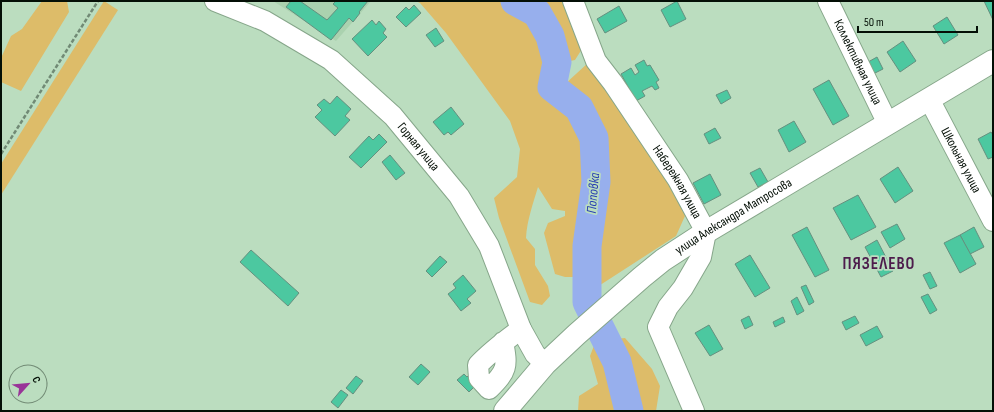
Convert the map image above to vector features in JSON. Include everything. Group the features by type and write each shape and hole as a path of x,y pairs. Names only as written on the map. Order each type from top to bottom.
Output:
{"main road":[{"name":"улица Александра Матросова","path":"505,411 545,364 577,334 663,260 706,232 993,61"}],"street":[{"name":"Горная улица","path":"215,1 265,21 330,60 393,116 463,202 489,246 521,329 535,354 545,364"},
{"name":"Набережная улица","path":"572,1 596,61 613,83 678,180 706,232 701,257 683,288 668,307 658,327 694,411"},
{"name":"Коллективная улица","path":"828,1 888,124"},
{"name":"Школьная улица","path":"929,99 993,221"},
{"path":"503,342 521,329"}],"path":[{"path":"1,154 98,1"}],"shaded area":[{"path":"42,1 67,1 69,12 21,91 1,82 1,58 11,36 22,29"},
{"path":"104,1 118,10 1,195 1,164"},
{"path":"273,1 371,1 336,41"},
{"path":"416,1 561,1 567,8 582,49 575,60 565,62 553,59 548,65 552,90 578,119 585,119 590,111 584,100 568,91 565,84 588,63 670,174 685,216 676,236 594,289 580,287 575,277 565,277 555,274 544,233 548,223 565,216 565,211 552,209 538,187 529,218 526,238 535,249 535,265 548,286 550,296 542,305 530,302 499,218 494,198 517,177 520,149 510,121 446,33 420,3"},
{"path":"625,338 652,369 660,386 656,411 578,411 579,396 598,384 590,356 595,343"}],"building":[{"path":"291,1 300,1 327,20 338,8 333,4 336,1 368,1 353,22 349,18 331,40 286,7"},
{"path":"677,1 686,19 670,27 661,10"},
{"path":"984,1 993,1 993,20"},
{"path":"414,5 421,13 406,27 396,17 406,7 409,10"},
{"path":"619,6 627,21 605,33 597,19"},
{"path":"947,17 958,35 944,44 933,26"},
{"path":"372,20 376,25 379,21 386,29 383,33 387,37 368,56 352,39"},
{"path":"436,28 444,41 435,47 426,35"},
{"path":"903,41 916,61 900,72 887,52"},
{"path":"877,57 883,69 867,77 861,66"},
{"path":"644,60 647,66 650,65 659,80 656,82 659,88 655,90 652,86 642,91 645,96 636,101 621,74 631,68 635,75 639,72 635,65"},
{"path":"829,80 849,116 833,125 813,89"},
{"path":"727,90 731,98 721,104 716,95"},
{"path":"337,96 351,109 345,116 350,120 335,136 315,117 322,110 317,105 324,99 330,104"},
{"path":"451,107 464,124 451,135 448,132 444,135 433,122"},
{"path":"794,121 806,142 789,152 778,130"},
{"path":"715,128 721,138 709,144 704,134"},
{"path":"991,132 993,135 993,157 988,159 978,139"},
{"path":"379,134 387,142 361,168 349,157 369,136 373,140"},
{"path":"390,155 405,173 396,180 382,162"},
{"path":"898,167 913,191 895,203 880,179"},
{"path":"760,168 768,182 758,187 750,173"},
{"path":"710,174 721,195 704,204 693,183"},
{"path":"858,195 876,227 851,240 833,208"},
{"path":"897,224 905,239 890,248 881,232"},
{"path":"807,227 829,270 815,277 792,235"},
{"path":"974,227 984,247 970,254 960,235"},
{"path":"960,235 976,264 960,273 944,243"},
{"path":"877,240 893,271 881,277 865,247"},
{"path":"251,250 299,293 288,306 240,262"},
{"path":"750,255 770,288 755,297 735,264"},
{"path":"440,256 447,262 432,277 426,271"},
{"path":"930,272 937,286 930,289 923,275"},
{"path":"463,275 476,291 467,299 471,303 461,311 448,294 456,288 453,284"},
{"path":"806,285 814,302 809,305 801,287"},
{"path":"928,294 937,310 930,314 921,297"},
{"path":"797,297 804,311 797,315 791,301"},
{"path":"749,316 753,325 745,329 741,320"},
{"path":"855,316 859,323 846,330 842,322"},
{"path":"783,317 785,322 775,327 773,322"},
{"path":"709,325 723,349 710,356 695,333"},
{"path":"877,326 883,337 866,346 860,335"},
{"path":"421,364 430,372 418,385 409,377"},
{"path":"464,374 467,377 469,375 475,386 469,392 457,380"},
{"path":"356,376 363,381 353,394 346,388"},
{"path":"341,390 348,395 338,408 331,402"}],"waterway":[{"name":"Поповка","path":"515,1 537,13 550,36 557,62 552,87 579,108 594,138 596,182 587,246 587,302 617,362 629,411"}],"district":[{"name":"ПЯЗЕЛЕВО","path":"879,264"}]}
